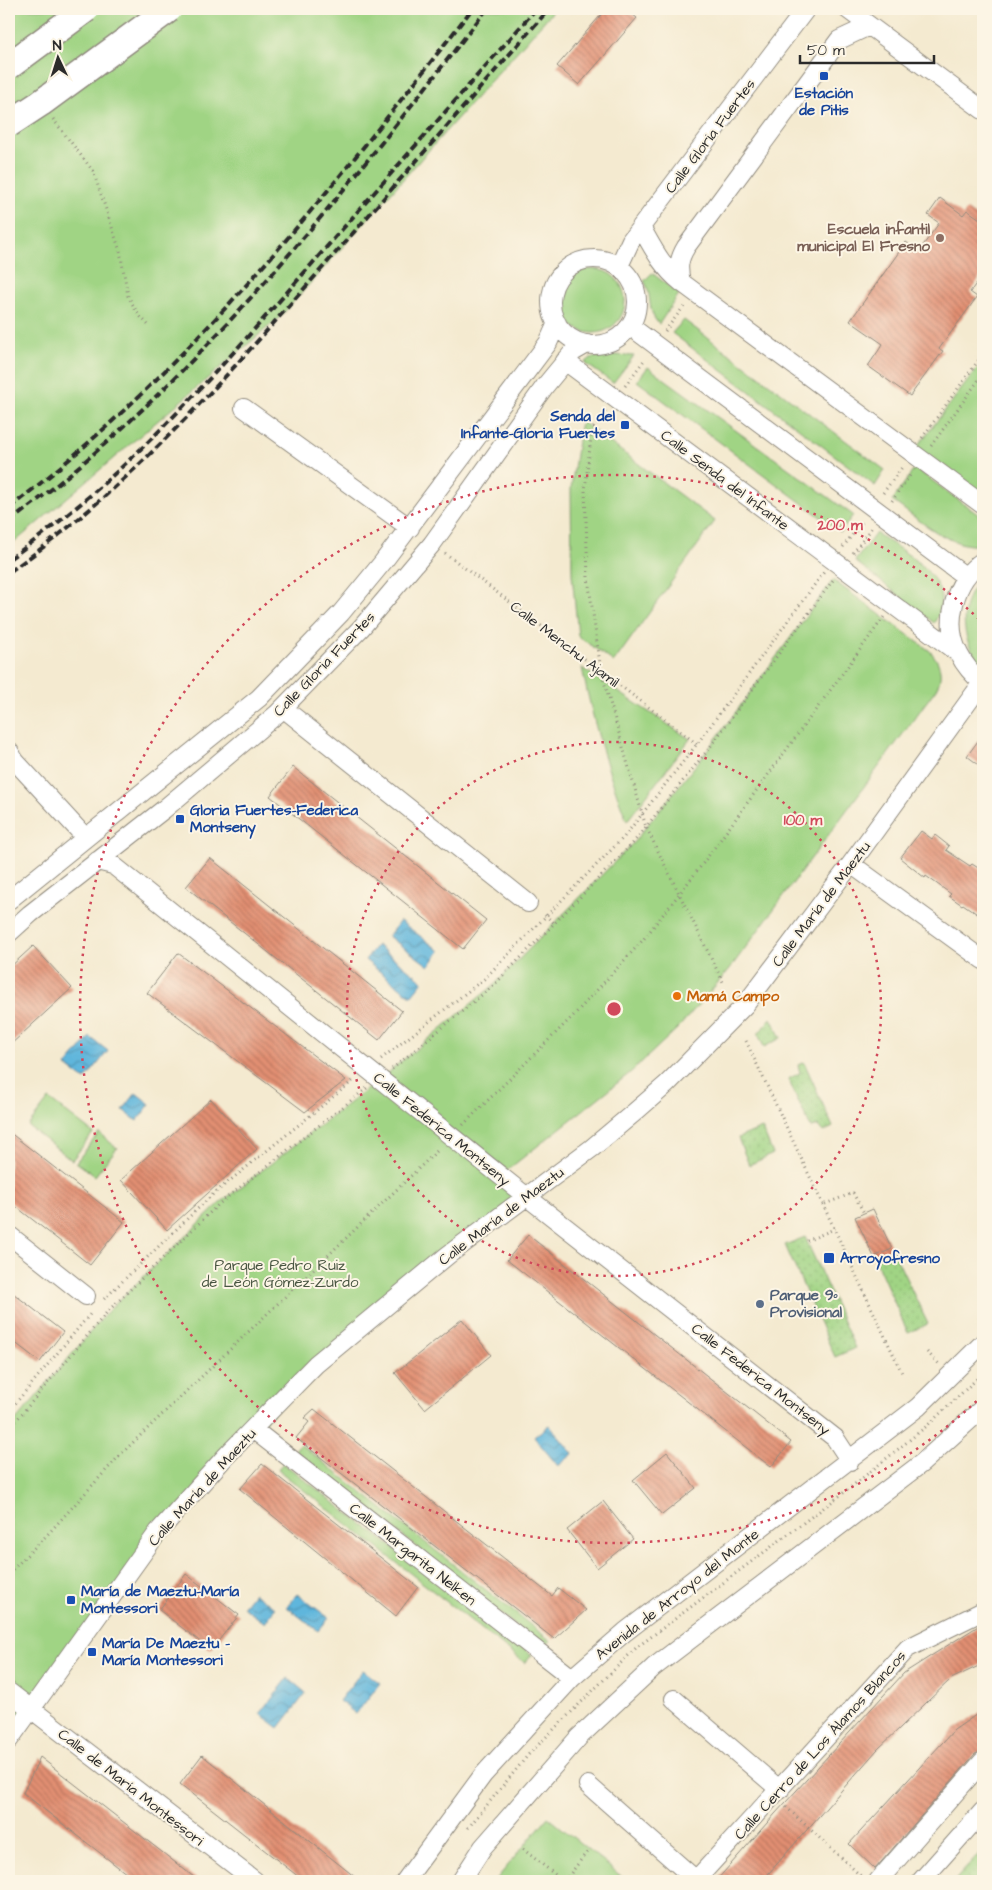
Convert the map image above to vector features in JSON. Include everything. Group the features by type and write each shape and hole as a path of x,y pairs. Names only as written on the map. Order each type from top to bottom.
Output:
{"highway":[{"path":"9,66 86,9"},
{"path":"9,124 41,103 169,9"}],"street":[{"name":"Calle Gloria Fuertes","path":"619,266 631,240 806,9"},
{"path":"847,9 983,110"},
{"path":"685,281 686,247 839,40 869,26"},
{"path":"641,227 657,257 669,273 685,281 983,505"},
{"path":"590,259 600,259 619,266 631,278 637,294 637,311 630,326 623,335 613,340 587,344 564,334 551,308 551,295 557,279 564,271 581,261 590,259"},
{"name":"Calle Gloria Fuertes","path":"9,900 259,698 341,613 410,528 548,344 557,323"},
{"path":"630,326 966,577"},
{"name":"Calle Gloria Fuertes","path":"9,933 163,810 283,708 361,628 432,544 564,361 573,352 587,344"},
{"name":"Calle Senda del Infante","path":"564,361 958,653"},
{"path":"244,408 410,528"},
{"path":"983,561 966,577 956,595 952,614 952,634 958,653 968,669 983,683"},
{"name":"Calle María de Maeztu","path":"9,1740 158,1532 226,1456 254,1430 316,1364 448,1255 527,1197 636,1111 705,1047 750,998 851,864 983,683"},
{"path":"283,708 528,903"},
{"path":"11,759 85,837"},
{"name":"Calle Federica Montseny","path":"98,861 113,865 527,1197 836,1438 850,1461"},
{"path":"851,864 983,960"},
{"path":"9,1236 86,1296"},
{"name":"Avenida de Arroyo del Monte","path":"405,1881 483,1775 572,1678 625,1632 918,1407 983,1342"},
{"path":"461,1881 483,1847 579,1737 654,1667 922,1463 983,1408"},
{"name":"Calle Margarita Nelken","path":"254,1430 572,1678"},
{"name":"Calle Cerro de Los Álamos Blancos","path":"696,1881 908,1648 983,1611"},
{"name":"Calle de María Montessori","path":"9,1692 254,1881"},
{"path":"674,1699 777,1793"},
{"path":"878,1881 983,1761"},
{"path":"588,1785 696,1881"},
{"path":"921,1881 983,1811"}],"path":[{"path":"53,118 93,171 120,251 128,296 138,314 150,327"},
{"path":"685,281 655,345 592,430 585,490 588,578 601,671 646,827 724,982"},
{"path":"9,1429 108,1311 220,1203 380,1079 494,985 646,827 707,751 983,374"},
{"name":"Calle Menchu Ajamil","path":"432,544 697,744"},
{"path":"9,1573 47,1535 121,1454 574,1016 643,940 679,894 894,605"},
{"path":"746,1041 825,1204 903,1375"},
{"path":"825,1204 853,1192 864,1213"},
{"path":"807,1241 836,1228"},
{"path":"777,1793 868,1881"},
{"path":"522,1849 564,1881 589,1849"}],"green space":[{"path":"9,9 555,9 280,317 9,547"},
{"path":"593,269 611,275 619,283 625,301 619,319 611,327 593,333 575,327 567,319 561,301 567,283 575,275"},
{"path":"652,273 679,294 659,324 652,314 647,286 644,281"},
{"path":"684,320 885,470 875,486 672,333"},
{"path":"614,355 634,356 613,383 585,363 591,358"},
{"path":"983,361 983,505 913,452"},
{"path":"648,367 853,515 841,532 637,381"},
{"path":"581,421 715,521 614,662 578,636 572,574 571,488"},
{"path":"915,468 983,518 983,545 970,545 946,538 892,501"},
{"path":"876,533 914,559 926,569 935,581 940,594 940,608 934,623 855,561"},
{"path":"983,577 983,665 969,645 964,621 969,597"},
{"name":"Parque Pedro Ruiz de León Gómez-Zurdo","path":"833,580 930,651 940,669 940,679 936,689 729,970 678,1028 630,1073 501,1175 527,1197 448,1255 226,1456 9,1739 9,1429 108,1311 220,1203 380,1079 494,985 633,843 707,751"},
{"path":"582,668 690,739 627,821 601,746"},
{"path":"771,1018 781,1038 764,1047 758,1034"},
{"path":"804,1062 833,1127 823,1132 818,1126 811,1128 788,1079 800,1073 798,1065"},
{"path":"49,1099 93,1133 72,1160 28,1126"},
{"path":"762,1128 773,1154 749,1165 738,1138"},
{"path":"99,1133 117,1148 95,1176 76,1162"},
{"path":"805,1237 855,1348 835,1357 785,1245"},
{"path":"892,1249 928,1324 908,1333 874,1257"},
{"path":"300,1444 551,1641 541,1646 295,1450"},
{"path":"283,1463 532,1655 525,1663 278,1470"},
{"path":"548,1817 627,1881 495,1881"},
{"path":"983,1850 983,1881 954,1881 957,1878"}],"water":[{"path":"400,921 440,951 429,966 388,936"},
{"path":"377,945 423,981 411,996 365,960"},
{"path":"90,1037 108,1051 85,1080 66,1066"},
{"path":"136,1093 150,1104 137,1121 123,1110"},
{"path":"549,1425 573,1454 558,1466 534,1437"},
{"path":"254,1593 275,1608 265,1623 243,1607"},
{"path":"297,1594 329,1618 318,1631 287,1607"},
{"path":"363,1670 380,1683 356,1714 339,1701"},
{"path":"288,1678 306,1693 279,1728 260,1714"}],"building":[{"path":"606,9 626,9 637,18 579,85 557,66"},
{"path":"940,198 963,215 967,210 983,221 983,274 970,292 977,297 939,349 943,351 910,396 868,366 883,344 850,321 906,242 919,251 939,223 928,215"},
{"path":"983,734 983,768 967,756"},
{"path":"293,767 486,920 463,949 270,796"},
{"path":"921,831 932,839 935,835 949,846 946,850 970,866 972,864 983,871 983,918 949,896 951,894 926,876 925,878 900,858"},
{"path":"210,858 402,1011 379,1040 186,887"},
{"path":"33,946 72,988 9,1046 9,968"},
{"path":"178,953 346,1080 305,1112 147,993"},
{"path":"211,1099 257,1149 167,1230 121,1180"},
{"path":"9,1132 124,1222 90,1265 9,1201"},
{"name":"Arroyofresno","path":"873,1209 892,1249 874,1257 855,1217"},
{"path":"528,1235 791,1442 771,1467 507,1260"},
{"path":"9,1290 63,1332 40,1362 9,1338"},
{"path":"462,1319 491,1355 425,1409 395,1373"},
{"path":"314,1409 552,1596 558,1588 586,1610 554,1639 296,1438 309,1422 304,1418"},
{"path":"667,1452 696,1488 662,1515 633,1480"},
{"path":"262,1464 418,1587 396,1616 240,1489"},
{"path":"603,1501 633,1539 597,1568 567,1530"},
{"path":"186,1574 239,1615 211,1650 159,1610"},
{"path":"983,1623 983,1664 951,1679 877,1750 762,1881 716,1881 904,1673"},
{"path":"983,1710 983,1751 975,1754 875,1869 849,1844 954,1730"},
{"path":"202,1755 360,1881 304,1881 180,1784"},
{"path":"40,1757 199,1881 136,1881 23,1793"}],"railway":[{"path":"9,508 75,454 138,397 257,274 367,143 472,9"},
{"path":"9,522 78,467 143,409 205,347 265,282 322,215 487,9"},
{"path":"9,559 92,494 131,459 205,384 536,9"},
{"path":"9,572 96,504 176,429 288,307 549,9"}],"place":[{"name":"Estación de Pitis","path":"824,76"},
{"name":"Escuela infantil municipal El Fresno","path":"940,238"},
{"name":"Senda del Infante-Gloria Fuertes","path":"625,425"},
{"name":"Gloria Fuertes-Federica Montseny","path":"180,819"},
{"name":"Mamá Campo","path":"677,996"},
{"name":"Arroyofresno","path":"829,1258"},
{"name":"Parque 9º Provisional","path":"760,1304"},
{"name":"María de Maeztu-María Montessori","path":"71,1600"},
{"name":"María De Maeztu - María Montessori","path":"92,1652"}]}
